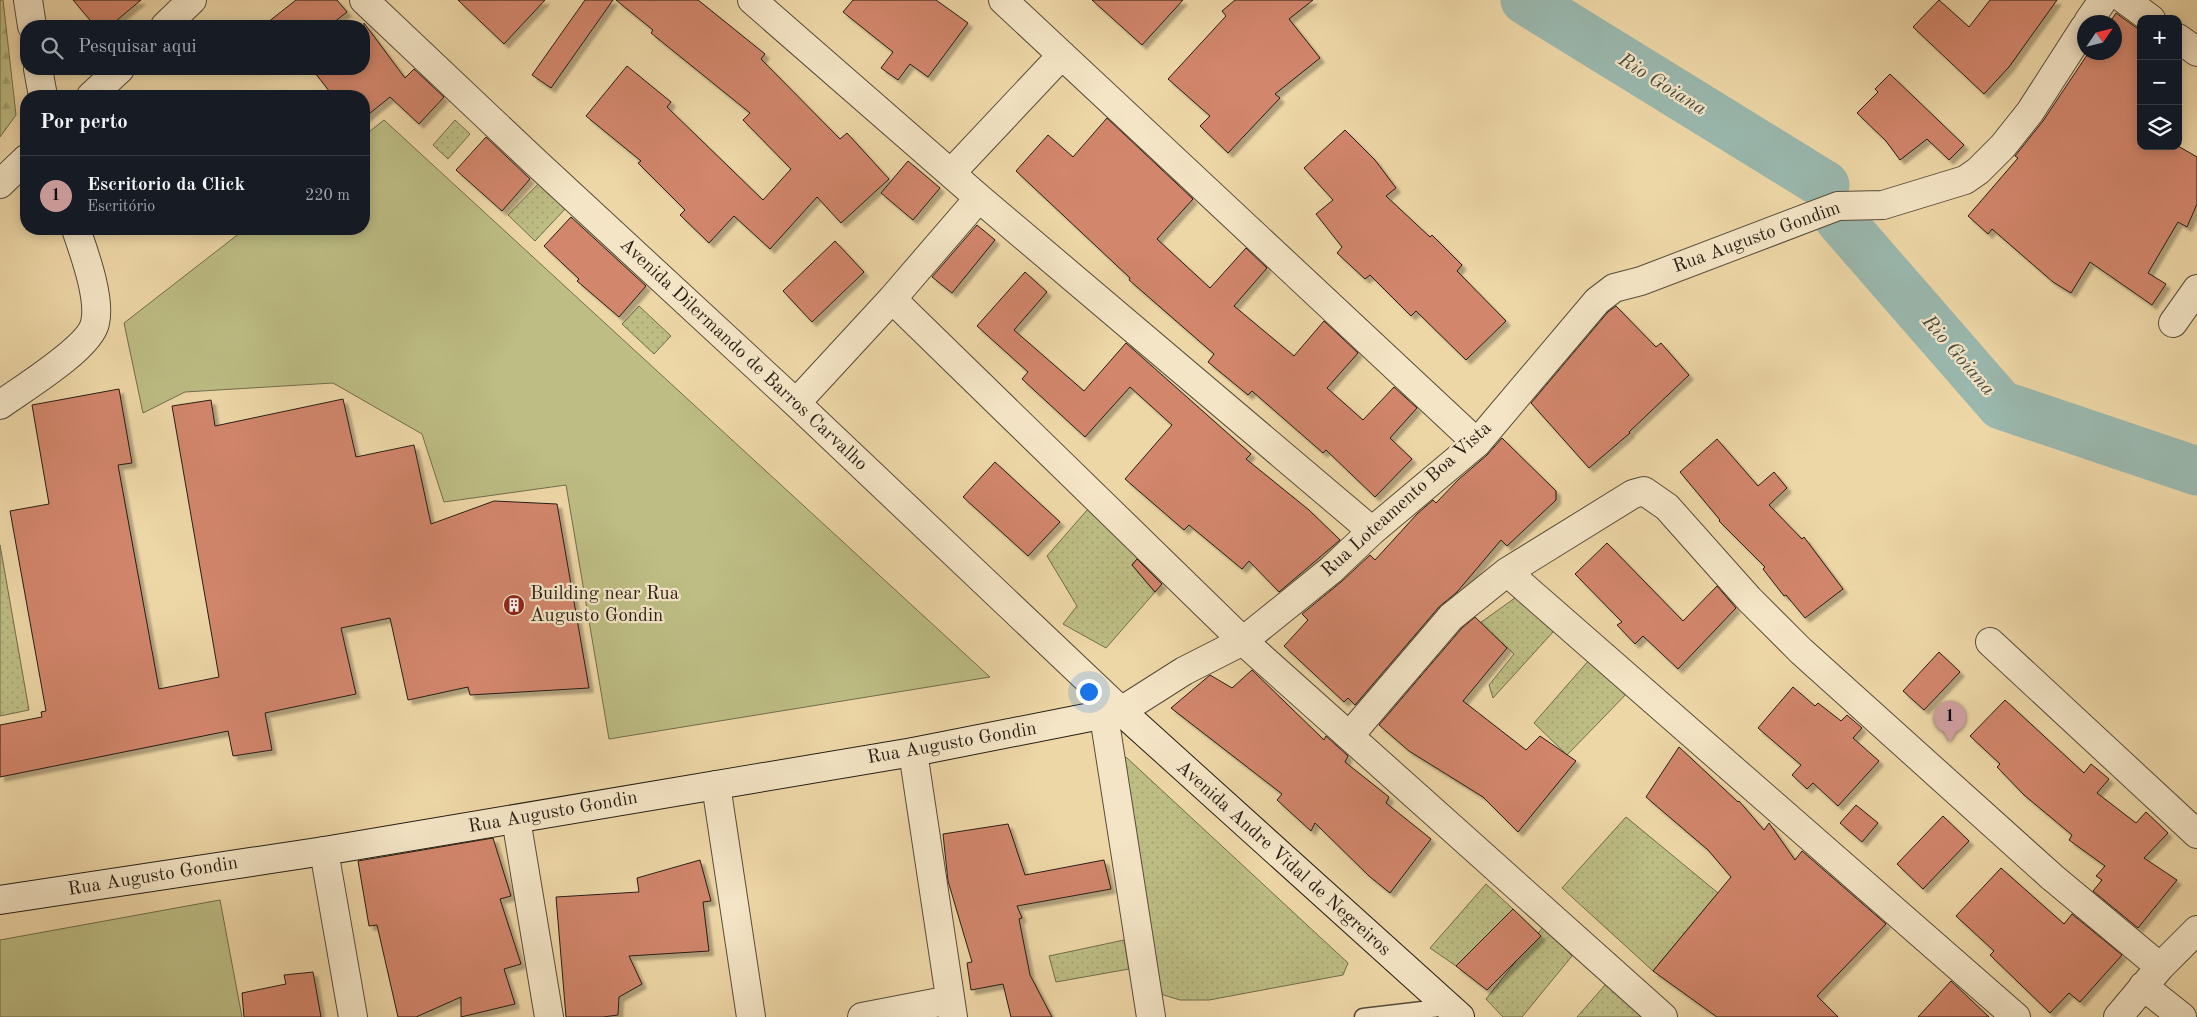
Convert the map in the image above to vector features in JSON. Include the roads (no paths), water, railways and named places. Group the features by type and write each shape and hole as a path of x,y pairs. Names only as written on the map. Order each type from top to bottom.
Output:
{"street":[{"path":"28,0 31,20"},
{"path":"171,20 192,0"},
{"name":"Avenida Dilermando de Barros Carvalho","path":"364,0 531,158 796,403 1112,713"},
{"path":"752,0 979,198 1372,531"},
{"path":"1003,0 1478,442"},
{"path":"2093,15 2103,0"},
{"path":"2125,0 2146,15"},
{"name":"Rua Augusto Gondim","path":"1597,301 1614,288 1641,281 1838,206 1883,205 1965,180 1978,171 2003,146 2030,112 2077,39"},
{"path":"2182,41 2197,52"},
{"path":"951,173 1062,54"},
{"path":"39,75 42,90"},
{"path":"97,90 114,75"},
{"path":"0,184 20,165"},
{"path":"796,403 892,299 979,198"},
{"path":"0,405 76,349 90,334 95,322 96,306 90,273 78,235"},
{"path":"2173,323 2197,289"},
{"path":"892,299 1243,641 1663,1017"},
{"name":"Rua Loteamento Boa Vista","path":"1112,713 1243,641 1331,570 1372,531 1478,442 1597,301"},
{"path":"1350,735 1451,617 1507,572 1633,494 1644,491 1667,507 1750,599 1801,651 2052,876 2152,976 2182,1017"},
{"path":"1507,572 2016,1017"},
{"path":"1990,642 2197,834"},
{"path":"1112,713 1151,1017"},
{"name":"Rua Augusto Gondin","path":"0,900 324,851 516,819 913,752 1112,713"},
{"name":"Avenida Andre Vidal de Negreiros","path":"1112,713 1454,1012"},
{"path":"862,1017 952,1009 913,752"},
{"path":"716,785 751,1017"},
{"path":"516,819 550,1017"},
{"path":"324,851 353,1017"},
{"path":"2118,1017 2152,976 2197,930"}],"lane":[{"path":"1363,1017 1454,1012"}],"waterway":[{"name":"Rio Goiana","path":"1525,0 1825,185"},
{"name":"Rio Goiana","path":"1839,219 2001,405 2197,471"}],"place":[{"name":"Building near Rua Augusto Gondin","path":"514,605"},
{"name":"Escritorio da Click","path":"1950,742"}]}
